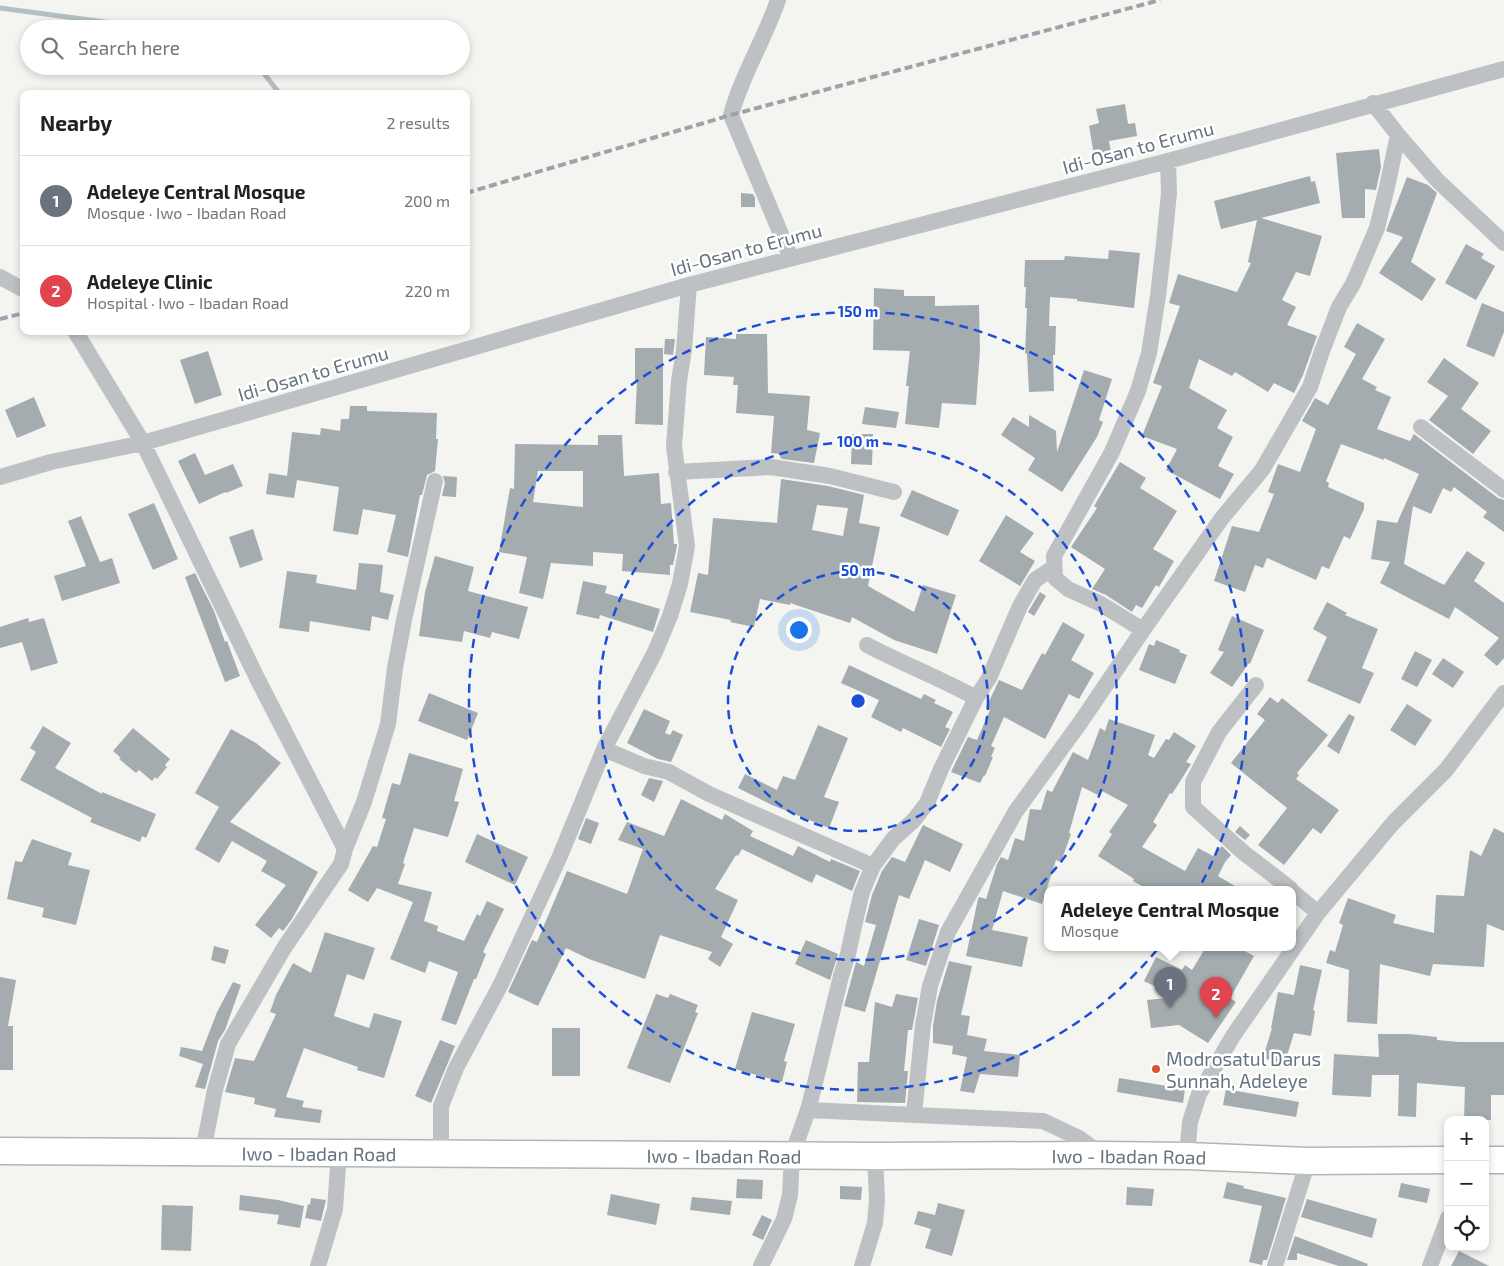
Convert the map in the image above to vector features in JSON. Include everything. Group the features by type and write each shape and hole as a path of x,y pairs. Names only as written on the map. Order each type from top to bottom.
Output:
{"main road":[{"name":"Iwo - Ibadan Road","path":"0,1151 875,1156 1101,1155 1308,1161 1444,1160"},
{"path":"1489,1160 1504,1160"}],"street":[{"path":"778,0 770,26 756,48 736,95 731,115 791,258"},
{"name":"Idi-Osan to Erumu","path":"0,477 51,462 142,443 689,285 1168,161 1504,68"},
{"path":"1373,103 1398,135 1438,180 1504,242"},
{"path":"914,1114 923,1025 930,986 948,932 1016,811 1080,723 1142,630 1222,518 1262,470 1310,388 1339,307 1352,284 1376,228 1398,135"},
{"path":"1142,630 1101,604 1068,589 1055,578 1053,568 1054,556 1112,452 1138,391 1149,353 1158,296 1169,193 1168,161"},
{"path":"0,277 20,288"},
{"path":"441,1153 441,1106 456,1068 501,984 560,856 604,749 655,652 670,616 680,584 688,546 676,472 674,446 689,285"},
{"path":"77,335 142,443 258,680 345,849"},
{"path":"1421,427 1504,490"},
{"path":"676,472 771,467 830,476 894,492"},
{"path":"203,1151 215,1090 228,1044 284,948 341,864 364,802 388,724 395,668 404,620 435,482"},
{"path":"761,1266 784,1219 790,1195 792,1155 808,1110 862,892 873,866 893,839 914,820 927,803 941,769 976,698 989,678 1020,606 1035,580 1053,568"},
{"path":"867,645 976,698"},
{"path":"1256,685 1219,732 1193,782 1193,807 1244,853 1287,886"},
{"path":"1296,945 1318,913 1393,823 1446,770 1504,693"},
{"path":"604,749 644,766 669,772 709,794 873,866"},
{"path":"1296,894 1318,913"},
{"path":"1187,1156 1190,1122 1199,1094 1233,1036 1292,951"},
{"path":"808,1110 1044,1120 1079,1138 1101,1155"},
{"path":"318,1266 335,1209 339,1153"},
{"path":"862,1266 876,1215 875,1156"},
{"path":"1275,1266 1308,1161"},
{"path":"1430,1266 1444,1229"}],"building":[{"path":"1125,104 1128,124 1135,123 1137,136 1109,141 1111,152 1094,155 1089,126 1099,123 1096,109"},
{"path":"1379,149 1381,167 1376,190 1365,189 1365,218 1342,218 1336,153"},
{"path":"1310,176 1311,182 1315,181 1320,203 1261,218 1322,236 1310,276 1296,272 1282,300 1296,307 1287,325 1317,336 1303,375 1294,393 1274,383 1268,392 1235,372 1232,376 1199,359 1189,388 1227,410 1217,428 1233,437 1218,466 1234,474 1220,499 1166,470 1177,449 1142,436 1162,386 1153,383 1180,306 1169,303 1178,274 1237,292 1251,263 1248,262 1257,220 1221,229 1214,201"},
{"path":"1407,177 1428,185 1437,193 1411,262 1436,279 1422,301 1379,273 1403,237 1386,231"},
{"path":"741,193 753,194 755,207 741,207"},
{"path":"1466,244 1484,254 1481,258 1495,266 1476,300 1445,283"},
{"path":"1109,250 1140,253 1134,308 1077,301 1077,299 1050,297 1049,326 1056,326 1055,355 1053,355 1054,391 1029,392 1027,354 1025,353 1027,308 1025,308 1026,287 1024,287 1025,260 1064,260 1065,256 1108,259"},
{"path":"874,288 904,290 904,296 935,296 935,306 979,305 980,350 976,405 942,403 939,428 905,424 909,386 906,386 910,351 873,350"},
{"path":"1482,303 1504,312 1504,332 1494,357 1466,346"},
{"path":"1357,323 1385,339 1362,379 1377,387 1375,390 1391,397 1377,429 1410,441 1414,434 1498,498 1504,500 1504,532 1483,517 1487,512 1454,487 1451,492 1443,488 1431,514 1413,506 1404,564 1444,585 1467,551 1485,563 1474,581 1504,603 1504,658 1497,666 1484,655 1499,638 1455,607 1449,619 1380,583 1390,562 1371,559 1377,520 1397,523 1419,474 1384,458 1384,460 1341,444 1326,481 1329,483 1328,487 1364,503 1364,509 1350,539 1344,536 1329,569 1322,566 1316,580 1267,558 1263,568 1255,565 1245,592 1214,581 1232,526 1259,532 1274,494 1268,492 1278,464 1300,472 1316,429 1302,421 1315,398 1328,405 1356,354 1344,347"},
{"path":"736,334 767,334 768,393 810,396 807,430 820,433 814,463 782,459 780,457 781,454 771,453 774,416 736,413 738,385 733,385 734,377 704,375 706,337 736,339"},
{"path":"665,339 675,339 673,355 664,354"},
{"path":"635,348 663,348 663,425 635,424 637,381 635,381"},
{"path":"208,351 222,395 195,404 180,360"},
{"path":"1444,358 1479,383 1461,409 1491,431 1473,454 1429,420 1448,396 1427,382"},
{"path":"1084,370 1112,379 1099,420 1103,422 1097,437 1062,492 1028,470 1035,458 1001,435 1013,417 1029,427 1029,415 1056,431 1057,452"},
{"path":"34,397 46,426 17,438 5,410"},
{"path":"350,406 367,406 367,411 437,413 436,439 438,439 435,471 427,475 422,495 420,495 408,557 387,552 396,515 363,509 358,535 333,531 339,487 297,480 294,498 266,494 269,473 287,476 292,432 320,435 321,428 340,431 341,419 349,419"},
{"path":"865,407 899,412 896,428 862,424"},
{"path":"852,434 873,434 872,465 851,464"},
{"path":"598,435 622,435 624,476 659,473 661,504 671,503 674,544 677,544 673,565 670,565 670,575 622,571 623,554 593,552 593,566 551,563 543,599 519,593 527,557 499,552 510,488 514,489 515,444 598,445","holes":["538,471 583,471 583,507 533,502"]},
{"path":"195,453 205,475 233,464 243,486 199,504 178,461"},
{"path":"1120,462 1146,478 1140,488 1177,511 1153,549 1174,561 1159,587 1156,585 1142,608 1136,605 1132,612 1106,595 1092,589 1105,569 1071,547 1097,508 1094,506"},
{"path":"443,476 457,477 456,497 442,496 445,483"},
{"path":"781,479 828,486 864,495 859,523 880,527 868,586 914,612 923,585 956,595 937,654 894,640 852,617 850,623 790,603 790,605 760,599 754,627 730,622 731,620 690,612 698,573 708,575 713,518 777,523","holes":["817,505 848,508 843,536 812,530"]},
{"path":"912,490 959,510 948,536 900,516"},
{"path":"154,503 178,559 153,570 128,514"},
{"path":"1006,515 1034,533 1020,552 1035,561 1020,586 979,561"},
{"path":"81,516 100,562 112,558 120,583 62,601 54,576 86,566 68,521"},
{"path":"253,529 263,560 240,568 229,537"},
{"path":"435,556 474,567 468,591 528,607 519,639 492,632 490,638 464,631 462,642 419,636 425,592"},
{"path":"359,563 383,565 380,592 394,595 388,620 372,616 370,631 310,621 309,632 279,628 287,571 317,575 316,583 356,590"},
{"path":"195,573 214,611 240,676 225,682 185,577"},
{"path":"583,581 607,586 605,593 660,609 653,632 600,615 599,619 576,614"},
{"path":"1040,592 1046,596 1034,616 1028,612"},
{"path":"1327,602 1347,613 1345,615 1378,629 1362,668 1374,673 1360,704 1307,681 1327,637 1313,629"},
{"path":"1232,616 1264,630 1250,664 1232,687 1210,673 1224,652 1218,650"},
{"path":"28,618 29,622 44,618 58,663 31,671 22,642 0,648 0,627"},
{"path":"1063,622 1085,635 1071,660 1094,673 1079,699 1069,694 1045,739 1004,717 991,746 995,748 991,757 993,757 980,783 951,772 968,737 977,740 990,710 986,708 999,680 1022,690 1042,653 1045,655"},
{"path":"1156,640 1187,655 1175,684 1139,670 1149,644 1154,646"},
{"path":"1415,651 1432,660 1417,687 1401,679"},
{"path":"1443,658 1464,672 1453,688 1432,674"},
{"path":"849,665 921,699 924,694 936,700 934,703 953,712 945,727 950,729 941,747 903,728 901,732 871,717 879,700 841,683"},
{"path":"429,693 478,713 467,740 418,721"},
{"path":"1270,697 1278,703 1282,698 1328,735 1297,773 1299,775 1296,779 1339,810 1321,834 1313,828 1284,865 1258,845 1287,808 1231,763 1265,720 1257,714"},
{"path":"1407,704 1432,720 1415,746 1390,730"},
{"path":"644,709 670,721 665,733 670,735 673,730 683,735 671,762 658,759 627,743"},
{"path":"1349,714 1355,717 1339,754 1327,746"},
{"path":"1109,719 1155,735 1148,755 1154,758 1166,739 1169,740 1174,732 1196,746 1186,762 1191,764 1172,794 1170,793 1153,822 1157,825 1142,847 1185,871 1198,848 1213,856 1222,846 1231,855 1218,876 1235,886 1142,886 1133,881 1134,879 1098,856 1112,834 1109,832 1128,805 1102,791 1100,796 1082,787 1069,833 1071,834 1061,862 1056,860 1048,886 1044,886 1042,904 1003,891 992,930 1028,937 1022,967 966,956 978,899 979,897 986,899 997,864 1001,857 1008,860 1015,838 1024,841 1030,809 1041,810 1047,790 1052,792 1073,752 1088,760 1100,728 1105,731"},
{"path":"818,725 848,738 824,797 839,802 829,828 772,805 738,788 745,774 777,790 783,776 795,780"},
{"path":"43,726 71,743 55,768 102,794 102,792 156,814 146,838 142,836 140,842 90,822 92,818 20,780 36,752 30,748"},
{"path":"133,728 170,759 165,765 167,767 157,779 155,777 152,781 139,770 136,773 119,759 121,758 113,751"},
{"path":"231,729 256,743 281,763 230,822 318,872 292,919 283,931 279,928 271,938 255,925 286,885 261,871 267,861 232,841 219,863 195,849 219,807 195,793"},
{"path":"409,753 463,769 454,801 459,802 448,837 414,828 398,884 432,892 424,921 438,926 437,931 464,941 477,914 480,916 487,901 504,909 483,952 486,954 456,1025 441,1020 458,972 429,961 425,973 390,959 413,902 377,888 368,902 348,890 373,846 377,847 386,819 382,818 392,783 400,785"},
{"path":"649,778 663,781 654,802 641,795"},
{"path":"681,799 722,820 725,814 753,831 750,836 793,856 798,846 830,862 831,859 860,871 852,891 816,874 812,883 742,849 738,856 736,855 715,889 738,900 721,937 733,944 720,967 708,959 712,952 660,935 645,979 589,959 566,948 538,1006 508,992 532,940 537,942 567,871 627,894 643,849 618,840 627,822 664,836"},
{"path":"586,818 599,823 591,844 578,839"},
{"path":"923,825 963,844 950,872 925,860 909,899 899,895 865,1012 844,1006 856,962 864,966 876,925 865,922 872,895 882,871 892,857 905,862"},
{"path":"1240,826 1250,835 1245,840 1235,832"},
{"path":"1494,828 1504,833 1504,931 1487,924 1484,967 1433,964 1430,976 1380,964 1377,1024 1347,1022 1349,970 1326,963 1330,950 1335,952 1343,925 1339,923 1348,898 1396,915 1393,923 1434,933 1436,895 1464,896 1470,850 1481,856"},
{"path":"477,834 528,857 515,885 465,862"},
{"path":"32,839 72,853 68,865 90,870 76,925 42,917 44,908 7,899 15,861 22,862"},
{"path":"919,919 939,925 926,966 906,960"},
{"path":"325,932 375,948 364,980 347,974 334,1016 369,1028 374,1013 402,1021 384,1078 357,1070 358,1067 304,1048 286,1097 304,1101 302,1107 322,1110 320,1123 274,1117 276,1109 254,1104 255,1098 225,1092 235,1058 254,1061 276,1014 270,1012 276,995 293,963 311,973"},
{"path":"806,940 838,954 830,980 795,964"},
{"path":"214,946 229,950 225,964 211,960"},
{"path":"1204,951 1245,951 1254,956 1230,998 1236,1002 1208,1043 1179,1025 1151,1028 1147,1000 1177,997 1144,981 1156,957 1182,970 1185,965 1192,970"},
{"path":"949,961 972,966 961,1015 970,1016 967,1035 987,1039 984,1051 1020,1055 1018,1077 980,1074 974,1093 960,1091 967,1057 952,1054 953,1046 933,1043 933,1026 937,1001"},
{"path":"1300,965 1322,970 1313,1010 1315,1011 1311,1036 1294,1033 1284,1065 1263,1058 1272,1028 1278,992 1294,995"},
{"path":"0,977 16,980 8,1026 13,1026 13,1070 0,1070"},
{"path":"233,982 241,985 225,1030 218,1041 205,1089 195,1087 203,1064 179,1056 181,1047 202,1051 217,1012"},
{"path":"656,994 668,998 670,994 698,1005 695,1012 698,1013 670,1083 627,1068"},
{"path":"896,994 918,998 912,1030 908,1030 904,1071 908,1071 905,1103 857,1102 858,1062 869,1062 875,1002 892,1007"},
{"path":"752,1012 795,1024 784,1061 787,1062 782,1082 735,1069"},
{"path":"552,1028 580,1028 580,1076 552,1076"},
{"path":"1378,1034 1409,1034 1437,1037 1437,1040 1459,1042 1504,1042 1504,1095 1491,1095 1491,1120 1489,1120 1489,1116 1464,1116 1465,1087 1417,1083 1416,1117 1398,1116 1399,1075 1372,1075 1371,1097 1332,1095 1334,1054 1379,1057"},
{"path":"440,1040 455,1046 431,1103 415,1096"},
{"path":"1119,1078 1185,1089 1183,1103 1117,1092"},
{"path":"1226,1089 1299,1102 1296,1117 1223,1105"},
{"path":"737,1179 763,1180 762,1199 736,1198"},
{"path":"1227,1182 1244,1186 1243,1188 1286,1198 1267,1260 1263,1260 1262,1265 1249,1262 1262,1206 1223,1198"},
{"path":"1401,1183 1430,1189 1427,1203 1398,1197"},
{"path":"840,1186 862,1187 861,1200 840,1199"},
{"path":"1127,1187 1154,1189 1152,1206 1126,1205"},
{"path":"611,1194 660,1204 656,1225 607,1215"},
{"path":"240,1195 278,1200 304,1206 300,1228 277,1224 279,1215 239,1210"},
{"path":"692,1197 732,1201 730,1215 690,1210"},
{"path":"311,1198 326,1200 321,1221 305,1218"},
{"path":"1307,1199 1377,1219 1372,1238 1301,1217"},
{"path":"938,1203 965,1210 952,1256 925,1248 931,1229 914,1224 918,1211 935,1215"},
{"path":"162,1205 193,1206 191,1251 161,1250"},
{"path":"762,1215 772,1220 763,1240 752,1235"},
{"path":"1295,1236 1368,1264 1367,1266 1339,1266 1297,1253 1297,1260 1287,1260"},
{"path":"1459,1251 1489,1266 1451,1266"}],"waterway":[{"path":"0,8 90,20"},
{"path":"265,75 277,90"}],"railway":[{"path":"470,192 731,115 1160,0"},
{"path":"0,319 20,314"}],"place":[{"name":"Adeleye Central Mosque","path":"1170,1008"},
{"name":"Adeleye Clinic","path":"1216,1018"},
{"name":"Modrosatul Darus Sunnah, Adeleye","path":"1156,1069"}]}
